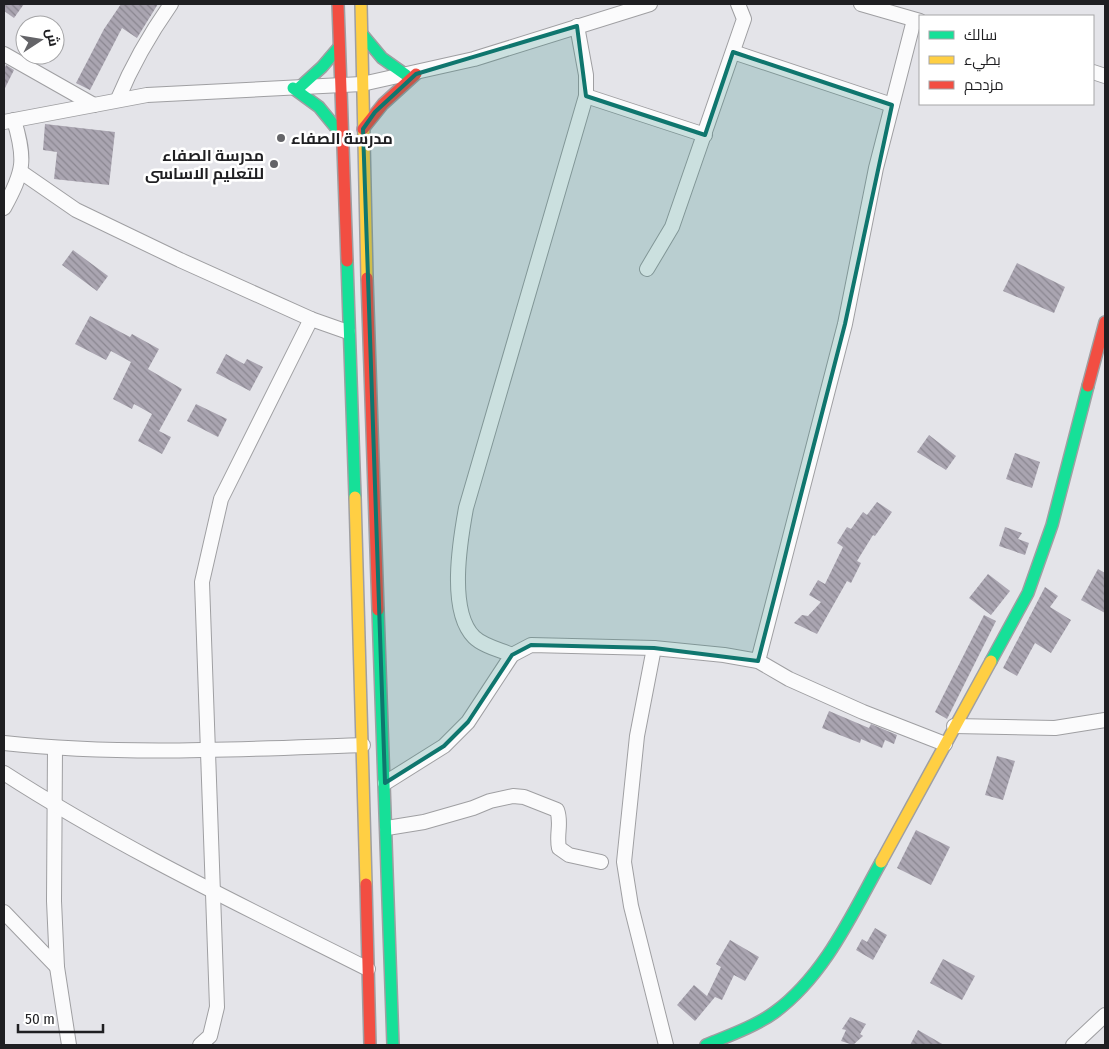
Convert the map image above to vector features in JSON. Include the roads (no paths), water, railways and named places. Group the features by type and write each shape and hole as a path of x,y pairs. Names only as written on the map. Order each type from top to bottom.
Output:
{"main road":[{"path":"338,4 363,745 370,1045"},
{"path":"361,4 363,129 393,1045"},
{"path":"362,34 382,58 411,74 363,129"},
{"path":"339,47 317,72 296,87 319,107 341,134"},
{"path":"706,1045 774,1012 825,960 899,831 954,726 1028,593 1052,525 1105,322"}],"street":[{"path":"118,100 130,70 153,29 171,4"},
{"path":"4,208 21,172 22,146 9,121 118,100 182,92 362,84 474,59 650,4"},
{"path":"738,4 744,19"},
{"path":"647,269 672,227 744,19 752,4"},
{"path":"758,662 845,324 876,168 917,20 861,4"},
{"path":"512,655 475,639 464,623 458,586 458,548 466,508 586,96 584,58 577,26"},
{"path":"733,52 892,105"},
{"path":"4,54 94,105"},
{"path":"586,96 705,134"},
{"path":"21,172 76,210 180,260 311,319 348,332"},
{"path":"200,1045 210,1036 217,1007 202,582 221,499 311,319"},
{"path":"385,783 444,746 468,722 512,655 531,645 654,648 724,655 758,662 845,704 945,744"},
{"path":"654,648 637,736 624,862 631,906 666,1045"},
{"path":"954,726 1055,728 1105,720"},
{"path":"4,743 55,749 207,750 363,745"},
{"path":"55,749 54,901 57,968 69,1045"},
{"path":"4,773 55,806 212,891 368,969"},
{"path":"387,828 424,822 502,797 524,797 557,810 561,819 557,837 559,848 569,855 601,862"},
{"path":"4,912 57,968"},
{"path":"1073,1045 1105,1015"}],"place":[{"name":"مدرسة الصفاء","path":"281,138"},
{"name":"مدرسة الصفاء للتعليم الاساسى","path":"274,164"}]}
